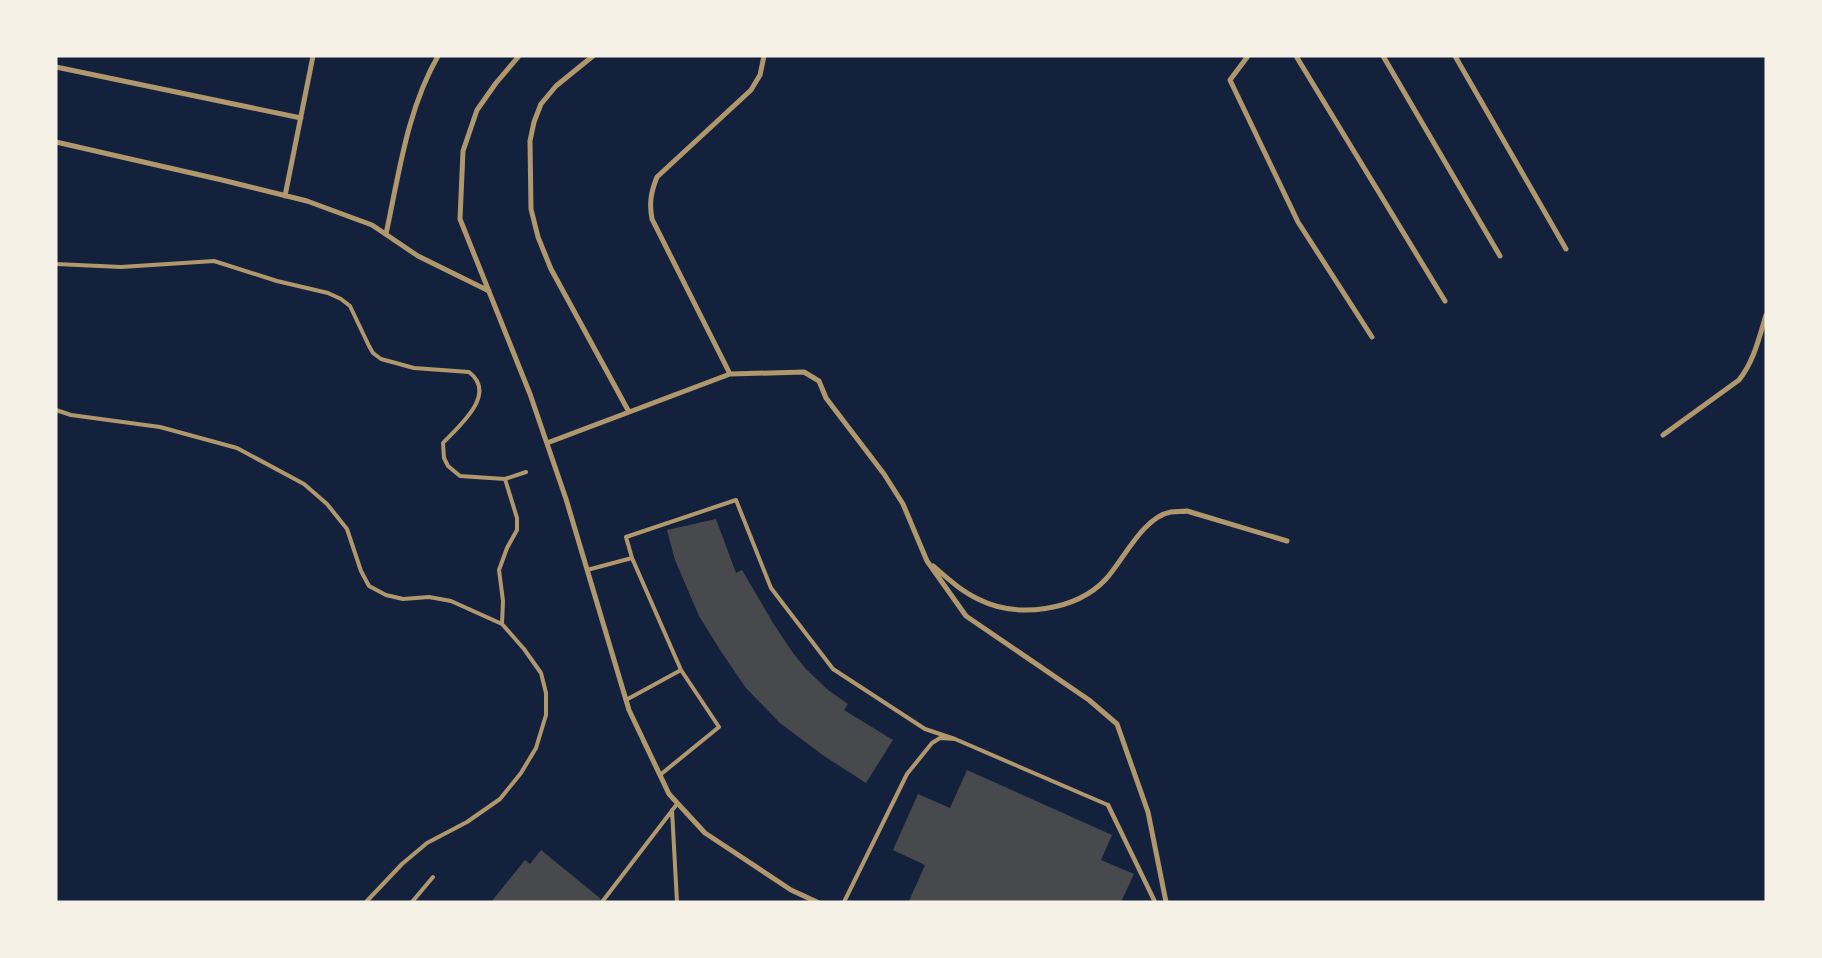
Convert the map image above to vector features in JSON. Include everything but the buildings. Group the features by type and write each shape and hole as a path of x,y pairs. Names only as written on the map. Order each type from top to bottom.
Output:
{"street":[{"path":"285,196 313,56"},
{"path":"386,234 414,110 438,56"},
{"path":"519,56 496,83 477,110 463,151 460,219 490,291 547,442 626,700 633,719 669,794 677,804 705,833 791,890 817,902"},
{"path":"593,56 556,86 541,104 534,122 530,141 531,210 538,237 551,269 629,412"},
{"path":"730,374 652,219 651,191 657,177 751,90 760,75 764,56"},
{"path":"1248,56 1230,80 1298,222 1372,337"},
{"path":"1296,56 1445,301"},
{"path":"1383,56 1500,256"},
{"path":"1455,56 1566,249"},
{"path":"56,67 301,118"},
{"path":"56,142 307,201 372,225 418,256 490,291"},
{"path":"1663,435 1739,380 1755,354 1766,316"},
{"path":"547,442 730,374 804,372 819,381 826,398 884,474 904,504 927,561 966,616 1089,700 1117,724 1148,812 1166,902"},
{"path":"927,561 960,588 979,600 1002,608 1031,610 1060,605 1086,594 1105,580 1146,527 1157,518 1171,512 1186,511 1287,541"},
{"path":"1108,805 1155,902"}],"lane":[{"path":"56,264 129,266 214,261 277,281 328,293 350,306 373,353 381,359 414,368 469,372 475,376 479,400 475,408 443,443 444,458 448,466 460,476 505,478 526,472"},
{"path":"56,410 71,415 160,427 237,448 304,484 327,504 346,529 361,571 370,586 386,596 403,599 429,597 451,601 502,624 524,649 541,673 546,693 546,715 536,748 521,773 500,799 467,822 427,843 402,864 366,902"},
{"path":"502,624 503,601 499,570 507,548 517,530 517,518 505,478"},
{"path":"660,775 720,727 681,670 632,558 626,536 736,500 771,588 833,668 925,730 955,739 1108,805"},
{"path":"587,570 632,558"},
{"path":"626,700 681,670"},
{"path":"844,902 907,774 932,743 940,738 955,739"},
{"path":"602,902 677,804"},
{"path":"672,810 678,902"},
{"path":"412,902 433,878"}]}
